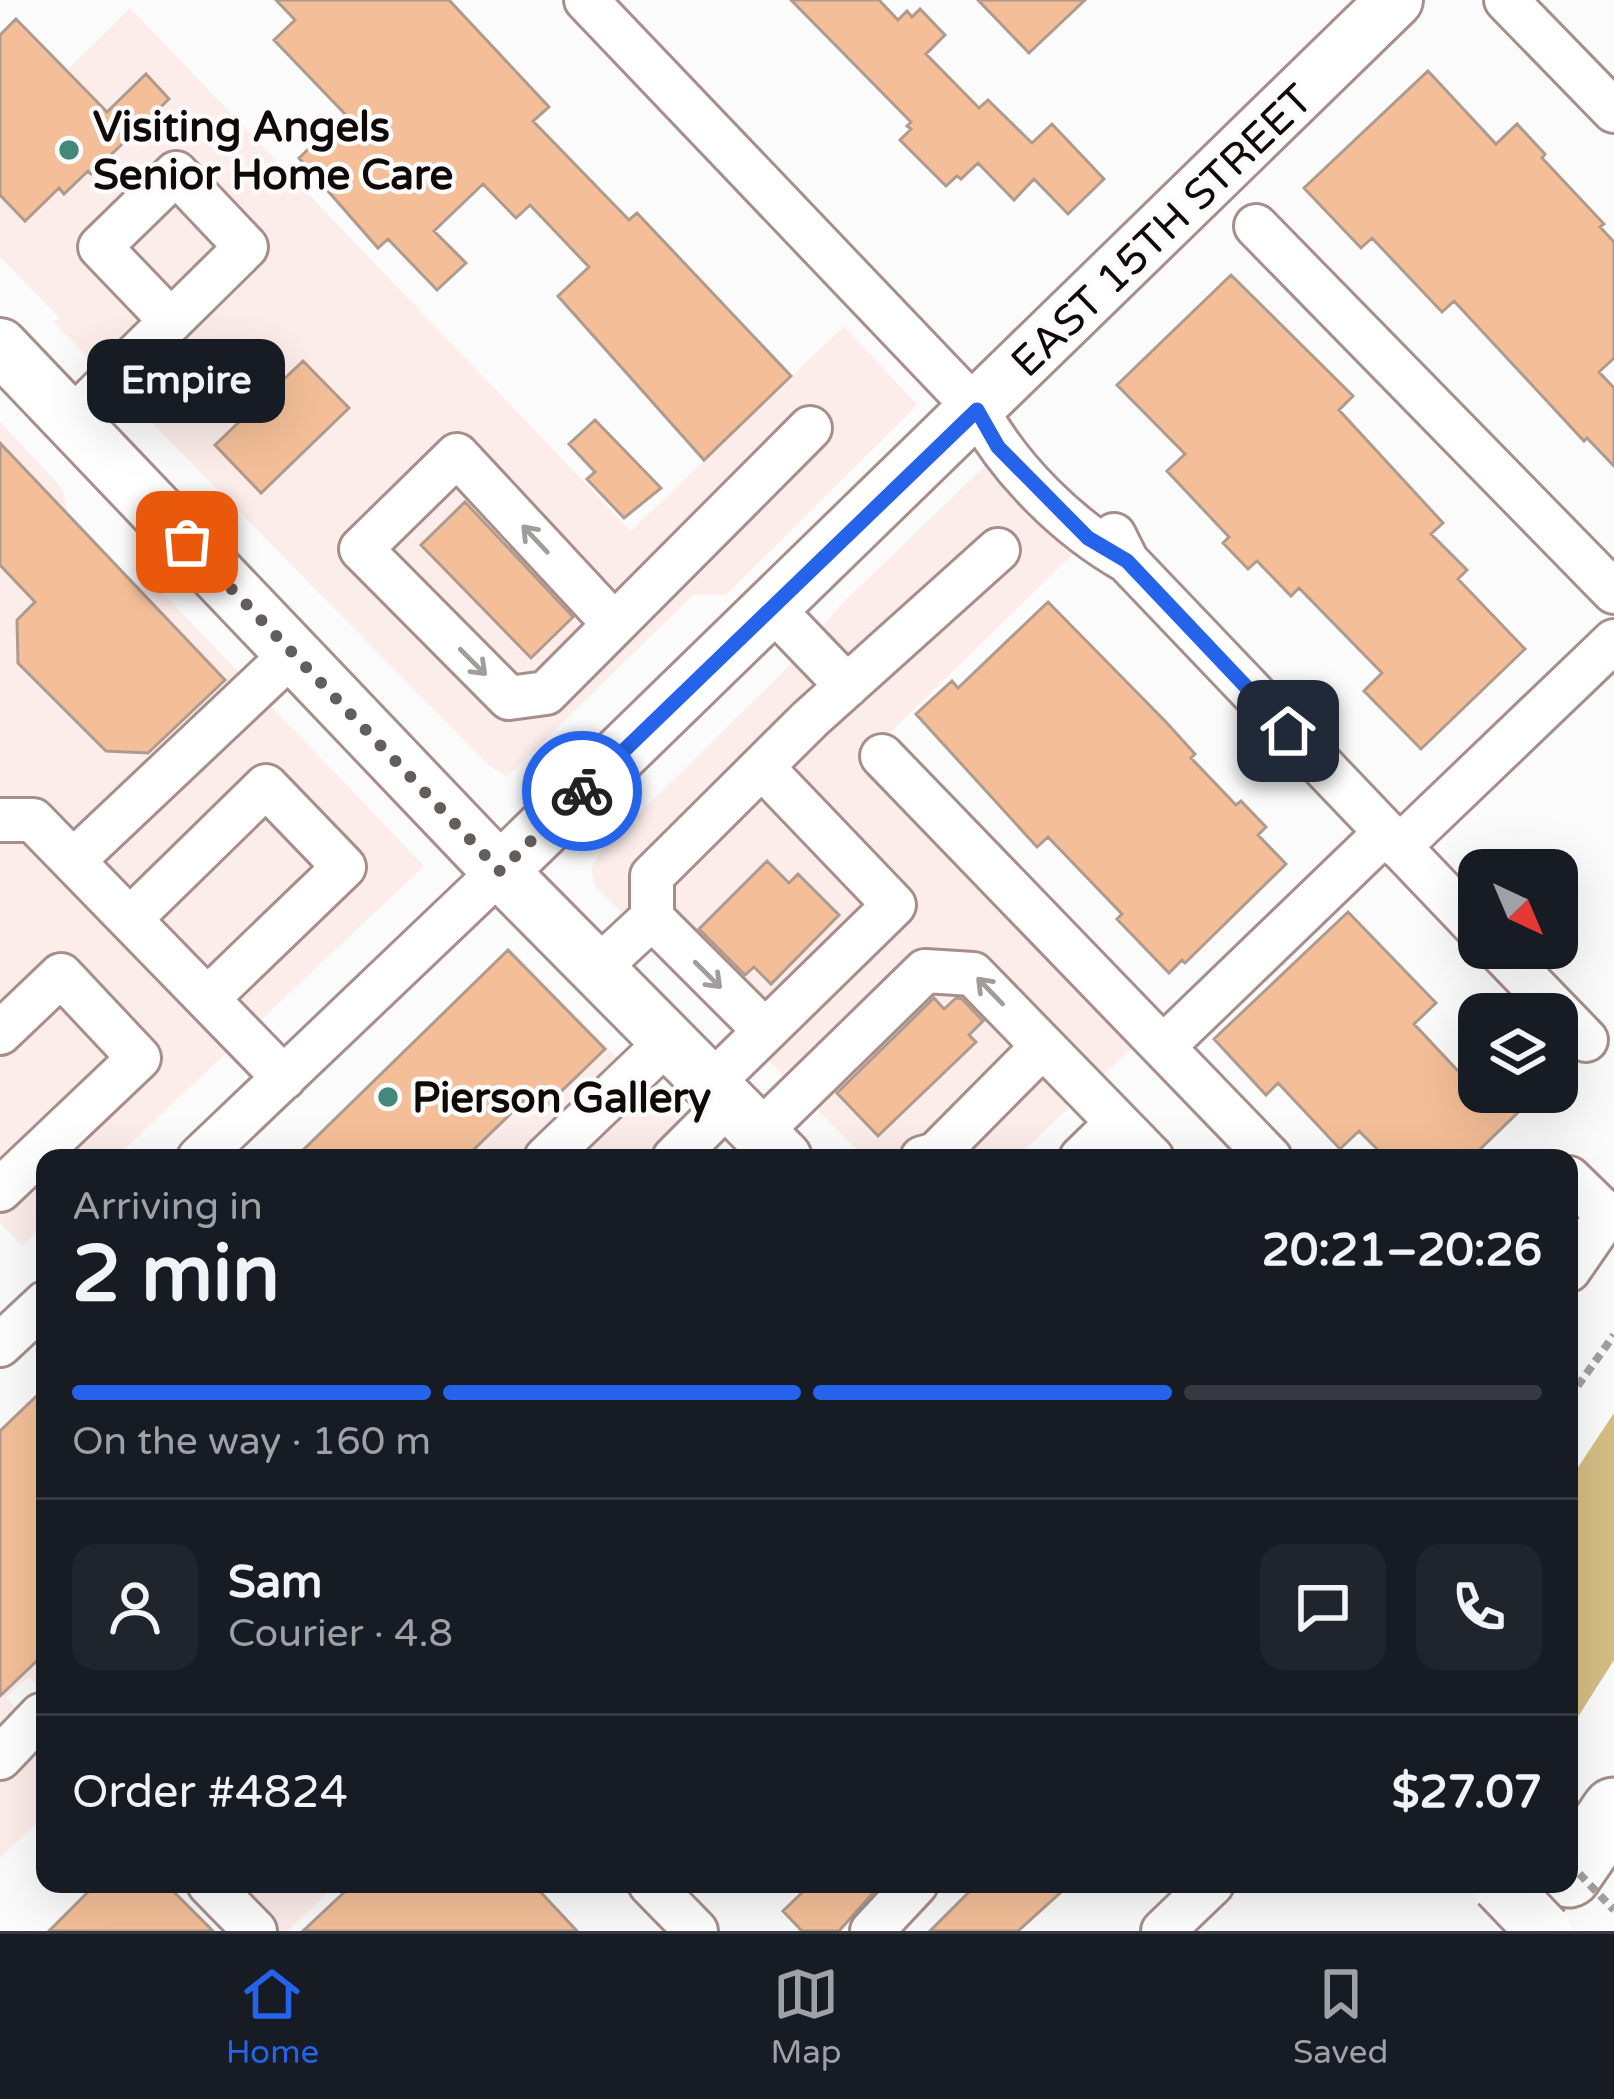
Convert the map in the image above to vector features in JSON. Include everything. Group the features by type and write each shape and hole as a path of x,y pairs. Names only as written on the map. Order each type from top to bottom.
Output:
{"highway":[{"path":"1578,1862 1614,1810"},
{"path":"1578,1871 1614,1833"}],"main road":[{"name":"EAST 15TH STREET","path":"500,871 1395,0"},
{"path":"0,346 500,871 746,1120"}],"street":[{"path":"586,0 977,410 1014,430 1107,523 1127,561 1458,908"},
{"path":"1506,0 1614,111"},
{"path":"1256,226 1614,592"},
{"path":"70,420 171,321"},
{"path":"614,624 458,455 361,549 509,698 546,693 810,428"},
{"path":"765,1031 652,918 652,876 847,686 998,550"},
{"path":"772,608 847,686"},
{"path":"1163,1047 1614,641"},
{"path":"73,861 293,653"},
{"path":"882,755 1261,1149"},
{"path":"746,1120 765,1031 894,904 762,767"},
{"path":"130,919 266,786 344,867 208,998"},
{"path":"0,820 33,820 284,1078"},
{"name":"EAST 15TH STREET","path":"209,1149 500,871"},
{"path":"597,969 652,918"},
{"path":"1517,969 1586,1040"},
{"path":"691,1149 746,1120 925,970 973,974 1143,1149"},
{"path":"0,1033 61,975 140,1058 43,1149"},
{"path":"556,1149 668,1041"},
{"path":"941,1149 1043,1046"},
{"path":"1091,1149 1118,1123"},
{"path":"0,1190 36,1156"},
{"path":"1578,1187 1606,1215 1578,1257"},
{"path":"0,1758 36,1719"},
{"path":"659,1893 696,1931"},
{"path":"872,1931 908,1893"},
{"path":"1162,1931 1202,1893"}],"path":[{"path":"1578,1385 1614,1335"}],"shaded area":[{"path":"130,8 631,531 844,326 917,405 726,595 693,595 507,777 485,762 54,323 59,317 0,257 0,136"},
{"path":"0,422 62,488 69,517 134,583 155,585 424,866 125,1149 36,1149 36,1233 22,1246 0,1223"},
{"path":"995,456 1081,546 866,756 1140,1040 1025,1149 856,1149 595,886 591,870 600,852 782,673 841,605"},
{"path":"509,947 706,1149 301,1149"},
{"path":"36,1394 36,1684 29,1677 6,1697 36,1729 36,1824 0,1858 0,1428"},
{"path":"1614,1413 1614,1660 1578,1717 1578,1467"},
{"path":"238,1893 327,1893 288,1931 275,1931"}],"building":[{"path":"276,0 449,0 549,107 533,121 629,220 637,213 791,376 704,460 558,296 589,267 530,205 516,218 483,184 434,231 466,263 437,290 388,239 378,248 299,158 345,114 274,40 295,20"},
{"path":"791,0 879,0 898,20 907,11 912,17 920,9 945,35 926,54 979,108 988,100 1032,143 1052,124 1104,179 1068,214 1034,179 1014,200 978,163 946,186 900,140 911,129 907,126 911,122"},
{"path":"978,0 1085,0 1029,53"},
{"path":"16,19 107,112 146,74 169,99 91,174 88,171 64,194 59,188 25,221 0,195 0,35"},
{"path":"1428,71 1496,144 1517,124 1604,224 1600,227 1614,242 1614,358 1599,372 1614,388 1614,466 1587,438 1584,441 1454,301 1442,312 1372,238 1361,248 1304,188"},
{"path":"1231,275 1353,396 1339,410 1443,523 1431,534 1467,570 1458,579 1525,649 1421,749 1364,691 1382,673 1299,588 1291,596 1257,561 1248,569 1223,543 1229,537 1167,471 1185,454 1117,385"},
{"path":"303,361 349,408 261,493 215,445"},
{"path":"595,420 661,488 624,518 587,479 595,472 569,444"},
{"path":"0,443 225,680 148,753 106,751 18,663 17,620 35,602 0,565"},
{"path":"465,502 573,617 531,658 421,545"},
{"path":"1048,602 1166,722 1195,754 1191,758 1236,805 1241,801 1266,827 1258,835 1286,864 1169,973 1117,919 1122,914 1048,837 1037,847 916,714 952,681 958,688"},
{"path":"767,861 789,883 798,874 839,915 771,984 754,967 745,975 699,929"},
{"path":"1348,912 1436,1003 1414,1024 1458,1071 1458,1113 1517,1113 1480,1149 1377,1149 1359,1131 1340,1149 1278,1083 1266,1095 1214,1039"},
{"path":"508,950 605,1049 545,1107 532,1093 474,1149 304,1149"},
{"path":"934,998 944,1009 956,998 962,999 983,1021 969,1035 976,1042 878,1136 837,1093"},
{"path":"36,1397 36,1662 0,1696 0,1431"},
{"path":"87,1893 175,1893 213,1931 49,1931"},
{"path":"343,1893 541,1893 577,1931 303,1931"},
{"path":"802,1893 873,1893 839,1931 802,1931 783,1911"},
{"path":"968,1893 1060,1893 1018,1931 930,1931"}],"way so far":[{"path":"187,542 500,871 582,791"}],"place":[{"name":"Visiting Angels Senior Home Care","path":"69,150"},
{"name":"Empire","path":"187,542"},
{"name":"Pierson Gallery","path":"388,1097"}],"route":[{"path":"582,791 977,410 998,447 1088,538 1127,561 1288,731"}]}
